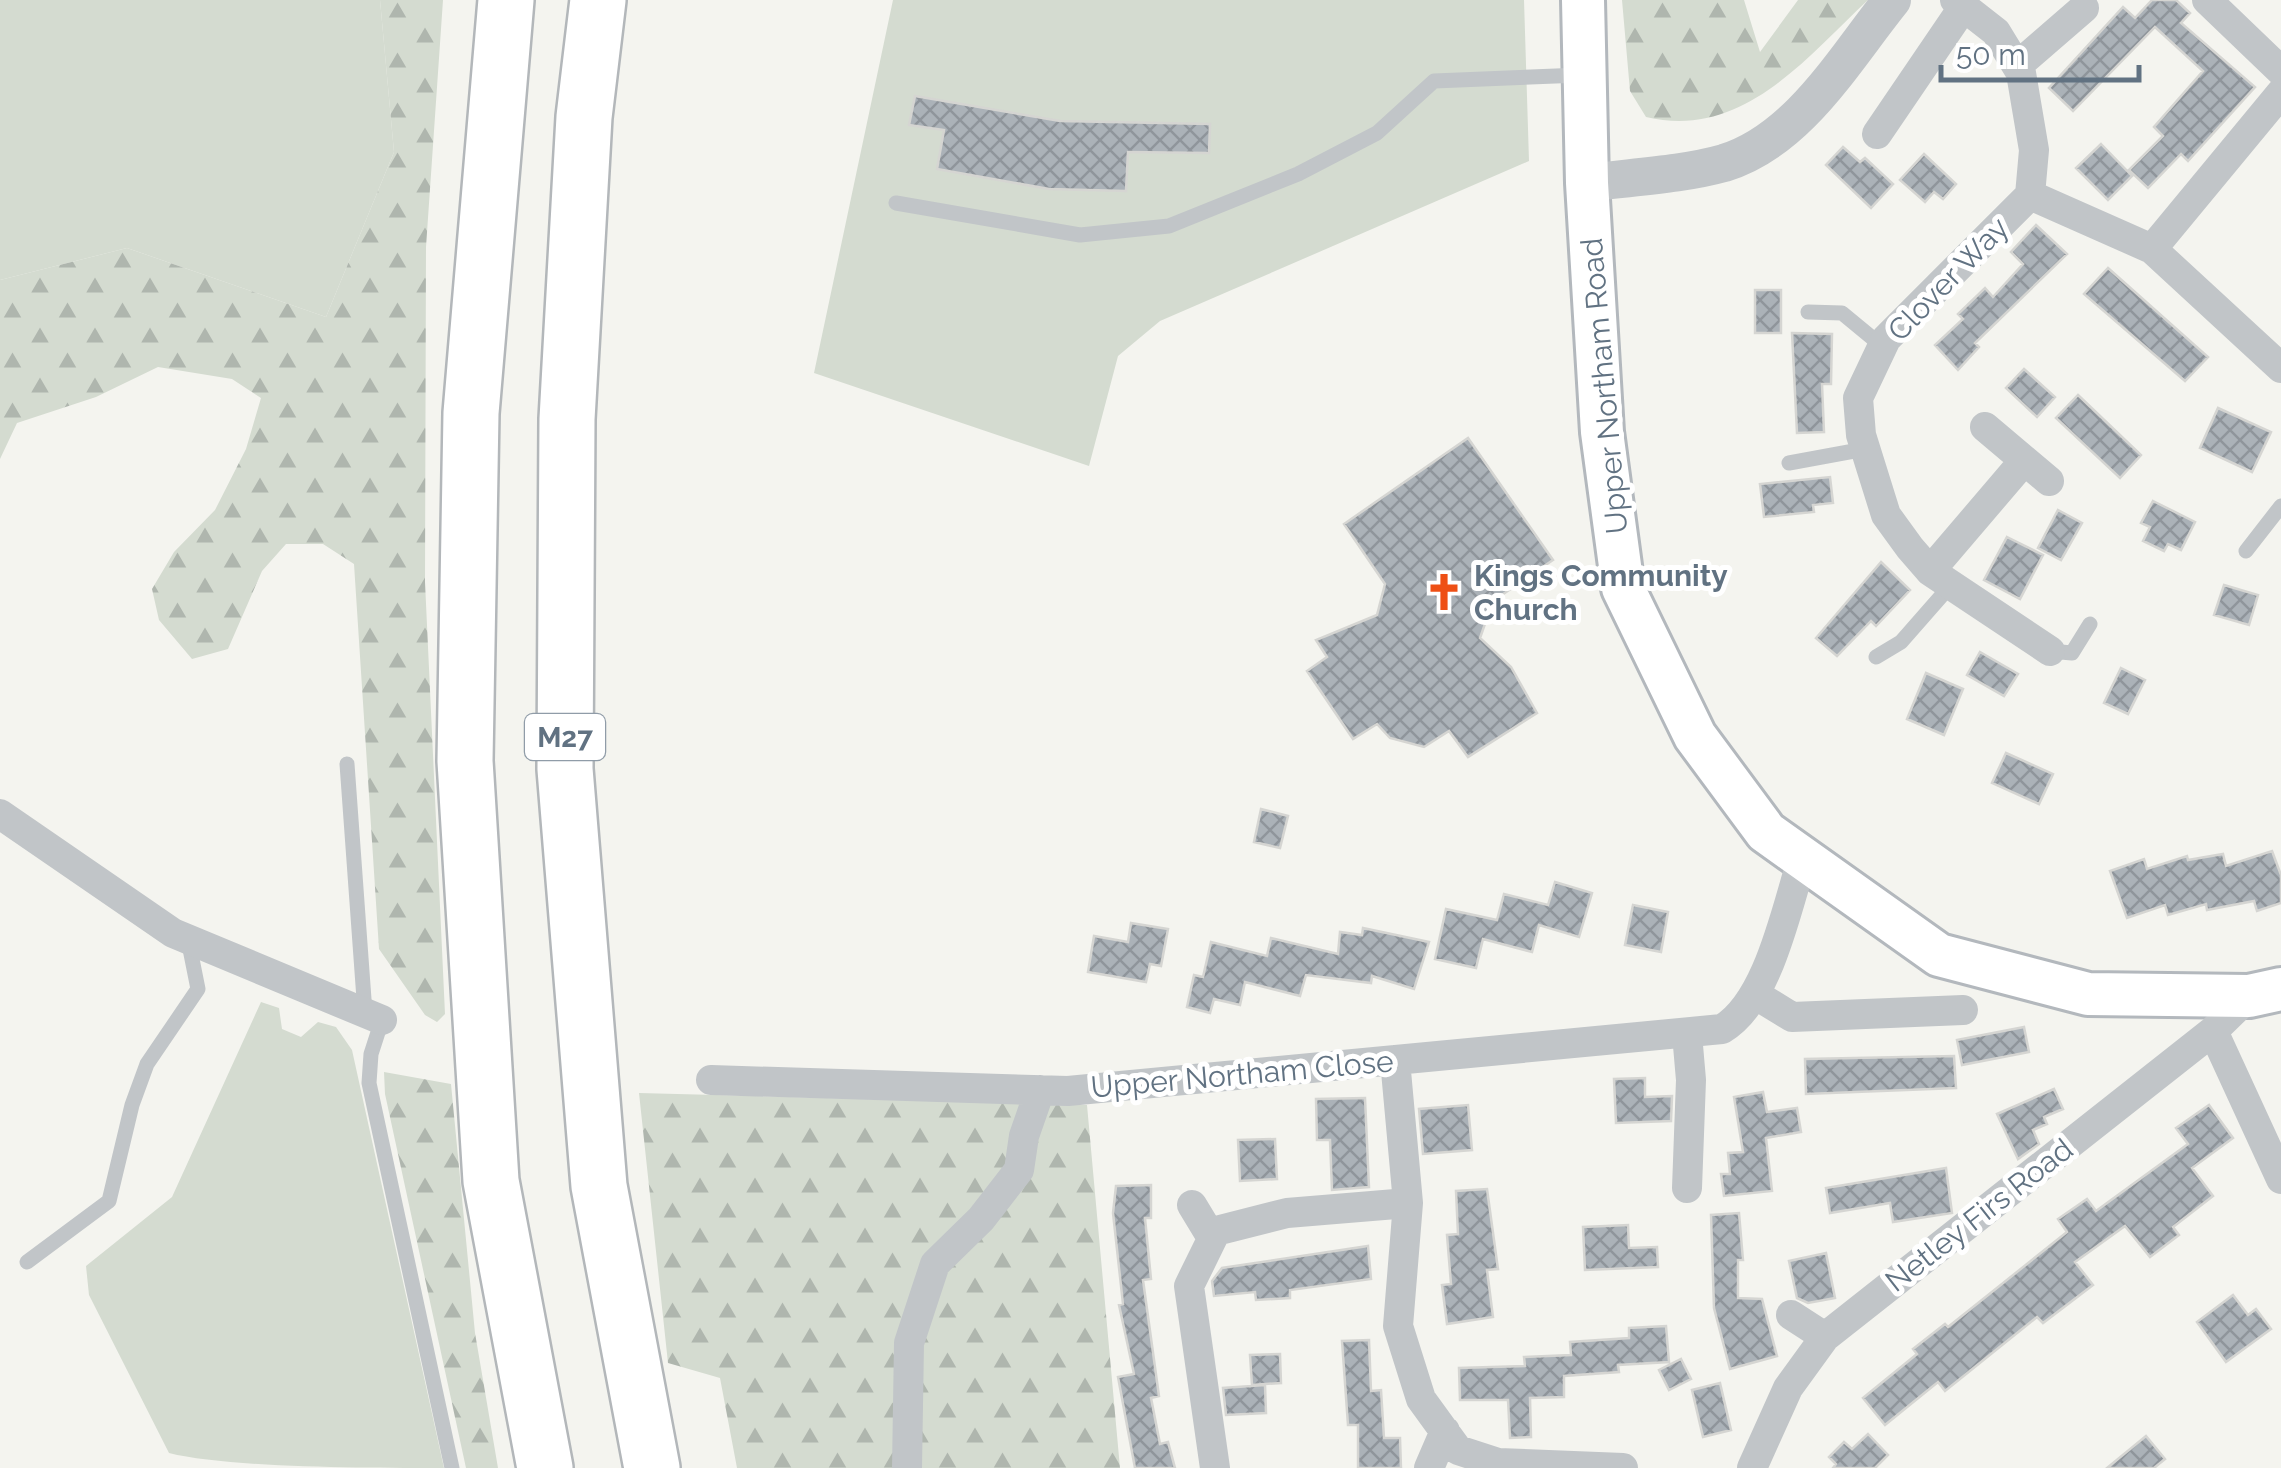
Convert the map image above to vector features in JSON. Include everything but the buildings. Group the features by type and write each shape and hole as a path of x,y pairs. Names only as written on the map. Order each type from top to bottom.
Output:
{"highway":[{"path":"502,0 471,413 465,762 492,1180 546,1468"},
{"name":"M27","path":"598,0 584,117 567,419 565,770 599,1186 652,1468"}],"main road":[{"name":"Upper Northam Road","path":"1583,0 1587,184 1602,432 1624,588 1694,736 1766,832 1939,955 2088,994 2265,992"}],"street":[{"path":"1587,184 1722,163 1759,148 1798,116 1892,0"},
{"path":"2207,0 2281,71"},
{"name":"Clover Way","path":"1877,134 1960,3 1996,32 2017,66 2031,114 2030,195 1882,346 1858,398 1864,449 1886,516 1941,578 2050,651"},
{"path":"2017,66 2084,8"},
{"path":"2152,249 2281,93"},
{"path":"2030,195 2152,249 2281,368"},
{"path":"1985,427 2049,481"},
{"path":"1941,578 2022,462"},
{"path":"0,814 188,939 373,1017"},
{"name":"Upper Northam Close","path":"711,1080 1040,1090 1722,1030 1737,1020 1756,995 1802,860"},
{"name":"Netley Firs Road","path":"1752,1468 1788,1388 1825,1337 2265,992"},
{"path":"1756,995 1792,1017 1964,1010"},
{"path":"2213,1031 2281,1179"},
{"path":"1687,1034 1691,1080 1687,1188"},
{"path":"1396,1060 1408,1202 1398,1326 1421,1399 1458,1450 1498,1466 1624,1468"},
{"path":"907,1468 909,1343 935,1264 981,1219 1019,1170 1024,1136 1040,1090"},
{"path":"1215,1468 1189,1286 1216,1231 1287,1213 1408,1202"},
{"path":"1192,1205 1212,1238"},
{"path":"1792,1315 1825,1337"},
{"path":"1430,1468 1445,1432"},
{"path":"908,1435 927,1468"}],"lane":[{"path":"896,203 1080,235 1169,226 1298,174 1377,133 1434,81 1585,75"},
{"path":"1808,312 1842,312 1882,346"},
{"path":"1789,463 1864,449"},
{"path":"2246,551 2281,506"},
{"path":"1876,657 1901,642 1941,578"},
{"path":"2050,651 2072,653 2090,624"},
{"path":"347,764 373,1017 369,1083 452,1468"},
{"path":"27,1262 109,1201 132,1105 147,1064 198,989 188,939"}],"green space":[{"path":"0,0 380,0 394,152 326,317 127,248 0,280"},
{"path":"380,0 443,0 426,247 425,582 445,1014 437,1022 425,1015 379,949 354,564 323,544 286,544 262,571 228,649 192,659 159,620 152,589 174,552 215,510 246,449 261,398 232,379 158,367 96,397 17,423 0,459 0,280 127,248 326,317 394,152"},
{"path":"893,0 1524,0 1529,161 1160,321 1118,356 1089,466 814,373"},
{"path":"1622,0 1744,0 1760,52 1798,0 1868,0 1769,89 1742,106 1712,117 1681,121 1646,117 1630,91"},
{"path":"261,1002 279,1008 282,1029 301,1037 318,1022 336,1027 352,1050 444,1468 263,1464 169,1453 89,1295 86,1266 172,1197"},
{"path":"384,1072 451,1084 475,1333 498,1468 466,1468 385,1094"},
{"path":"639,1093 1087,1105 1120,1468 737,1468 720,1378 668,1363"}],"place":[{"name":"Kings Community Church","path":"1444,592"}]}
